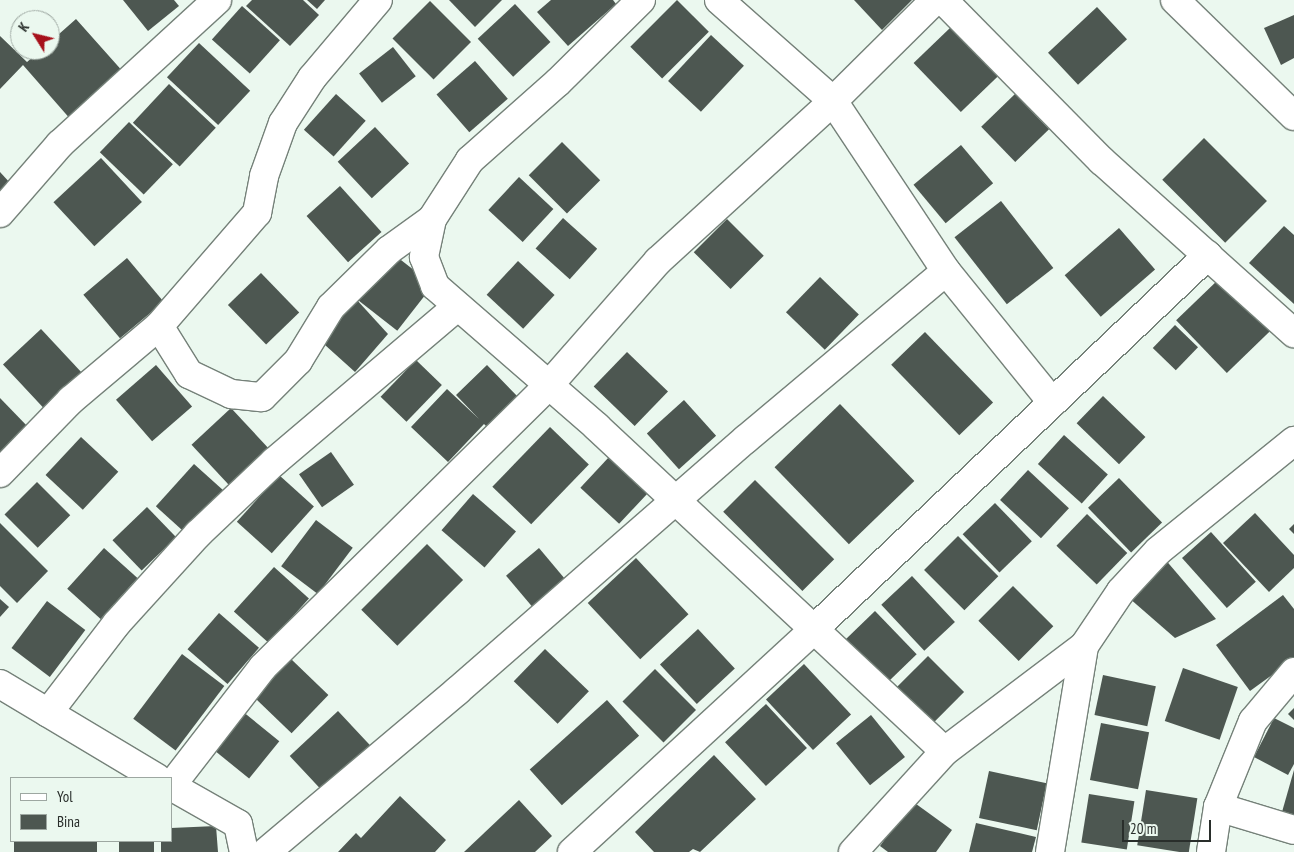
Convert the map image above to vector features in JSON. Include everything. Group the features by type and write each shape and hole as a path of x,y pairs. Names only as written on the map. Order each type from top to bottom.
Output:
{"street":[{"path":"0,213 60,144 218,0"},
{"path":"0,473 71,400 159,326 257,212 264,176 284,123 312,78 378,0"},
{"path":"641,0 558,82 470,160 432,219 424,257 435,286 456,307 549,385 812,631 945,751"},
{"path":"719,0 833,101 946,271 1052,402"},
{"path":"172,785 263,667 549,385 658,261 833,101 935,0"},
{"path":"943,0 1102,161 1294,333"},
{"path":"1175,0 1294,116"},
{"path":"159,326 189,374 231,394 262,397 298,361 331,307 389,250 432,219"},
{"path":"572,852 812,631 1208,255"},
{"path":"266,852 457,691 674,501 946,271"},
{"path":"48,713 117,623 198,534 274,462 456,307"},
{"path":"853,852 945,751 1084,646 1121,591 1158,551 1294,441"},
{"path":"1050,852 1084,646"},
{"path":"1211,852 1218,807 1254,721 1294,672"},
{"path":"0,684 155,777"},
{"path":"172,787 238,824 244,852"},
{"path":"1218,807 1294,830"}],"building":[{"path":"123,0 174,0 179,6 148,31"},
{"path":"252,0 303,0 319,15 290,46 246,6"},
{"path":"307,0 325,0 317,9"},
{"path":"449,0 502,0 475,27"},
{"path":"551,0 613,0 616,4 568,46 537,12"},
{"path":"677,0 709,32 662,78 630,47"},
{"path":"854,0 912,0 882,30"},
{"path":"430,1 471,42 434,79 393,38"},
{"path":"515,4 550,42 513,77 478,39"},
{"path":"242,6 280,40 250,74 212,39"},
{"path":"1097,7 1127,39 1078,85 1048,53"},
{"path":"1294,15 1294,58 1281,65 1264,28"},
{"path":"76,19 125,74 72,121 23,65 0,89 0,36 10,46 10,60 25,60 27,62 29,60 60,60 60,33"},
{"path":"951,27 998,76 961,112 914,63"},
{"path":"711,35 744,66 701,112 668,81"},
{"path":"199,43 250,91 218,125 167,77"},
{"path":"393,47 416,76 382,103 359,73"},
{"path":"475,61 508,99 469,132 437,94"},
{"path":"169,84 216,128 180,166 133,123"},
{"path":"336,94 366,121 334,156 304,130"},
{"path":"1015,94 1049,129 1015,162 981,127"},
{"path":"129,122 173,164 144,195 100,152"},
{"path":"375,127 409,164 372,198 338,162"},
{"path":"1204,138 1267,201 1225,243 1162,180"},
{"path":"562,142 600,180 567,213 529,175"},
{"path":"961,145 993,183 946,223 914,185"},
{"path":"101,158 142,202 94,246 53,202"},
{"path":"0,172 11,184 0,195"},
{"path":"519,177 553,209 523,242 488,210"},
{"path":"340,186 381,232 348,262 307,216"},
{"path":"1001,201 1053,268 1007,304 955,237"},
{"path":"563,218 597,249 570,279 536,248"},
{"path":"727,219 764,256 731,289 694,252"},
{"path":"1284,226 1294,235 1294,304 1249,263"},
{"path":"1119,228 1155,270 1101,317 1065,275"},
{"path":"392,253 433,285 397,331 356,299"},
{"path":"127,258 164,302 120,338 83,295"},
{"path":"518,261 555,295 523,329 487,295"},
{"path":"261,273 299,313 266,345 228,305"},
{"path":"820,277 859,315 825,350 786,312"},
{"path":"1220,278 1271,331 1227,373 1176,320"},
{"path":"356,299 388,334 355,372 315,336"},
{"path":"1175,325 1198,347 1176,370 1153,348"},
{"path":"41,329 85,377 47,412 3,364"},
{"path":"925,332 993,402 959,435 891,365"},
{"path":"627,352 668,392 635,426 594,387"},
{"path":"416,360 442,385 406,422 381,397"},
{"path":"156,365 192,407 152,441 116,400"},
{"path":"487,365 519,398 488,428 484,424 448,462 411,427 447,389 479,419 456,395"},
{"path":"1103,396 1145,437 1119,464 1077,423"},
{"path":"0,398 30,429 0,458"},
{"path":"684,400 716,436 679,469 647,433"},
{"path":"840,404 914,481 849,544 775,467"},
{"path":"231,408 271,451 232,488 192,445"},
{"path":"550,427 589,465 531,524 492,487"},
{"path":"1064,435 1108,474 1082,503 1038,464"},
{"path":"81,437 118,472 83,510 46,475"},
{"path":"331,452 354,485 322,507 299,474"},
{"path":"609,457 648,493 619,524 580,488"},
{"path":"194,464 226,493 188,535 156,506"},
{"path":"1028,470 1069,508 1041,538 1000,500"},
{"path":"279,475 314,506 272,553 237,522"},
{"path":"1119,478 1162,523 1131,552 1088,508"},
{"path":"755,480 834,559 802,591 723,512"},
{"path":"37,482 70,515 38,548 4,515"},
{"path":"473,494 516,531 485,568 442,530"},
{"path":"995,503 1032,541 999,572 963,534"},
{"path":"147,507 176,537 142,571 112,540"},
{"path":"1255,513 1294,555 1294,568 1269,592 1223,543"},
{"path":"1087,514 1127,553 1097,585 1056,546"},
{"path":"316,520 353,548 318,594 281,566"},
{"path":"0,523 48,571 17,603 0,586"},
{"path":"1294,524 1294,534 1289,529"},
{"path":"1211,532 1256,582 1227,608 1182,558"},
{"path":"958,536 998,576 964,610 924,570"},
{"path":"427,544 463,580 397,646 361,610"},
{"path":"104,548 137,578 101,619 67,589"},
{"path":"539,548 568,582 535,610 506,576"},
{"path":"1158,551 1216,619 1175,638 1121,591"},
{"path":"636,558 689,614 640,659 588,603"},
{"path":"274,567 309,598 269,643 234,612"},
{"path":"912,576 955,622 924,651 881,605"},
{"path":"1013,586 1053,626 1019,661 978,621"},
{"path":"1283,595 1294,609 1294,659 1250,691 1216,645"},
{"path":"0,599 9,607 0,617"},
{"path":"47,601 85,630 50,677 11,648"},
{"path":"875,611 917,654 887,683 846,639"},
{"path":"219,613 259,648 228,684 188,649"},
{"path":"698,629 735,668 697,704 660,664"},
{"path":"545,649 589,691 558,724 514,681"},
{"path":"182,654 224,686 176,751 133,719"},
{"path":"928,656 964,692 932,724 896,688"},
{"path":"291,659 328,695 292,733 254,697"},
{"path":"804,664 851,714 813,750 766,699"},
{"path":"1183,668 1238,687 1220,740 1165,721"},
{"path":"655,669 696,710 663,743 622,702"},
{"path":"1103,675 1156,686 1147,726 1094,715"},
{"path":"607,700 639,736 562,805 530,770"},
{"path":"766,704 807,748 766,786 725,742"},
{"path":"1294,708 1294,720 1288,714"},
{"path":"242,711 279,741 249,779 212,748"},
{"path":"338,711 371,746 322,791 290,756"},
{"path":"871,715 905,757 870,785 836,743"},
{"path":"1274,718 1294,728 1294,764 1288,775 1254,757"},
{"path":"1101,723 1149,732 1138,789 1090,780"},
{"path":"714,755 756,799 700,852 693,849 689,852 654,852 635,832"},
{"path":"1294,770 1294,816 1282,812"},
{"path":"989,771 1047,783 1037,830 979,818"},
{"path":"1146,790 1197,798 1189,852 1137,845"},
{"path":"1089,794 1134,801 1127,850 1081,842"},
{"path":"400,796 446,840 435,852 338,852 356,833 361,838"},
{"path":"519,800 552,836 535,852 464,852"},
{"path":"912,801 952,830 936,852 888,852 880,846"},
{"path":"976,823 1036,837 1032,852 969,852"},
{"path":"216,826 218,852 161,852 161,842 172,842 172,828"},
{"path":"14,842 97,842 97,852 14,852"},
{"path":"119,842 154,842 154,852 119,852"}]}
